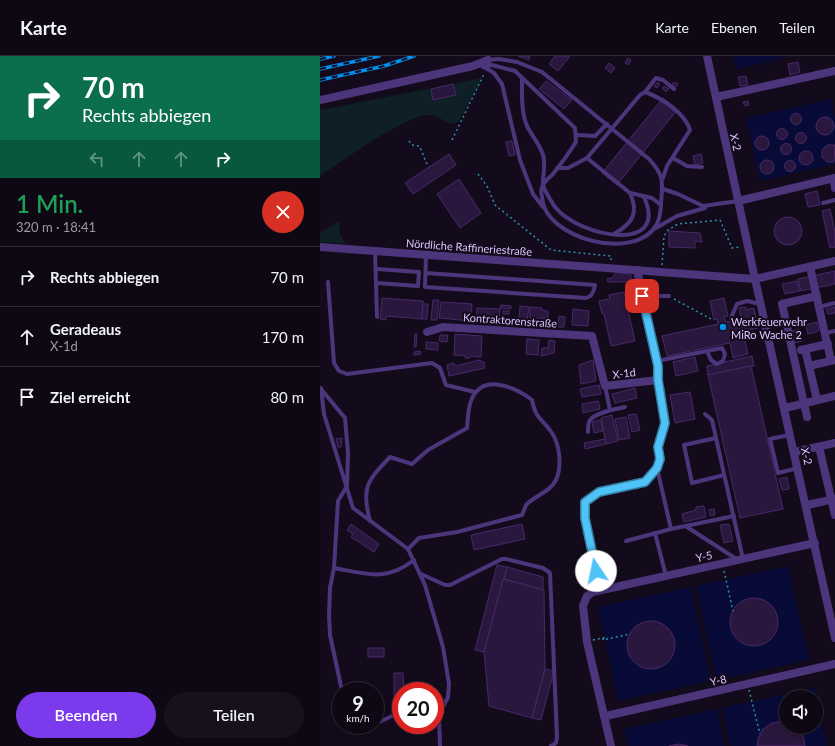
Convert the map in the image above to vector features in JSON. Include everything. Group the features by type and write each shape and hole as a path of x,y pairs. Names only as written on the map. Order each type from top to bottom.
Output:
{"street":[{"name":"X-2","path":"706,56 835,636"},
{"path":"320,100 486,63"},
{"path":"716,97 835,71"},
{"path":"738,201 834,179 835,188"},
{"name":"Nördliche Raffineriestraße","path":"320,247 614,268"},
{"path":"614,268 755,279 835,262"},
{"path":"809,366 834,360 825,333 810,267"},
{"path":"637,270 657,361 658,380"},
{"path":"807,417 782,304 817,296"},
{"name":"Kontraktorenstraße","path":"427,332 443,327 592,336"},
{"name":"X-1d","path":"592,336 605,386 658,380"},
{"path":"793,352 828,344"},
{"path":"805,349 817,400"},
{"path":"784,408 835,396"},
{"path":"795,452 835,443"},
{"path":"818,447 833,499 835,515"},
{"path":"806,505 833,499"},
{"name":"Y-5","path":"597,591 815,543"},
{"path":"597,591 587,596 583,606 587,642 606,716 611,746"},
{"name":"Y-8","path":"606,716 835,664"}],"lane":[{"path":"486,63 499,59 518,62 542,72 649,159 658,169 663,179"},
{"path":"486,63 511,69 573,124 577,135 574,146 543,185"},
{"path":"486,63 502,84 524,173 532,194 554,221 568,231 597,242 627,243 651,232 676,216 738,201"},
{"path":"522,78 522,104 526,125 542,153 544,160 542,202 545,211"},
{"path":"557,168 568,168 586,158 640,94 645,92 656,78 663,80 674,89"},
{"path":"645,92 658,97 683,117 690,130 688,136 673,158 663,179 659,219 651,232"},
{"path":"577,135 595,136 607,124"},
{"path":"586,158 630,193 652,198 661,205"},
{"path":"673,158 687,166 702,167"},
{"path":"543,185 555,206 578,226 592,231 614,234 626,235 640,230 645,224 649,212 644,197"},
{"path":"663,189 678,194 698,204 709,207"},
{"path":"614,234 623,229 635,213 635,206 630,193"},
{"path":"823,203 835,200"},
{"path":"375,251 377,269 377,317"},
{"path":"426,255 425,286 586,298 591,296 595,285 426,273"},
{"path":"377,269 419,272 418,286 377,283"},
{"path":"328,282 334,363 339,371 346,374 432,363 440,368 446,385 475,392"},
{"path":"642,296 669,296"},
{"path":"731,318 737,304 747,301 761,304"},
{"path":"819,307 835,303"},
{"path":"825,333 835,331"},
{"path":"657,361 722,348 725,354 723,361 718,364 711,360 708,351"},
{"path":"597,591 595,559 585,518 585,502 599,492 645,482 657,468 660,459 658,447 665,423 658,380"},
{"path":"370,521 366,505 366,493 371,477 390,457 412,464 428,450 467,428 468,411 475,392 483,387 496,384 522,392 532,400 534,412 553,433 558,450 559,468 555,481 545,492 527,504 522,515 457,532 419,538 408,549"},
{"path":"605,386 610,410"},
{"path":"320,387 324,414 353,508 408,549 421,574 437,624 447,667 448,697 444,704"},
{"path":"320,387 345,418 348,453 347,486 338,501 334,568 330,588 330,635 340,682"},
{"path":"588,432 589,422 592,417 610,410 625,407"},
{"path":"705,414 712,420 734,516 740,559"},
{"path":"791,434 770,439 778,473 798,468"},
{"path":"716,438 684,445 692,482 724,475"},
{"path":"657,468 671,529"},
{"path":"626,541 671,529 734,516"},
{"path":"686,527 740,559"},
{"path":"655,533 666,576"},
{"path":"421,574 450,586 506,558 543,568 550,573 557,737 556,743 551,746"},
{"path":"334,568 385,575 400,571 414,560"},
{"path":"438,734 440,746"}],"path":[{"path":"452,140 484,76 486,63"},
{"path":"409,141 412,145 419,146 422,150 422,156 429,167"},
{"path":"478,174 487,186 495,205 551,250 611,256 614,268"},
{"path":"662,272 661,263 664,247 664,236 668,230 678,224 720,220 732,248 748,246"},
{"path":"669,296 713,320"},
{"path":"723,563 733,611"},
{"path":"603,638 603,640 630,634"},
{"path":"587,642 608,637"},
{"path":"748,684 760,734"}],"shaded area":[{"path":"733,56 781,56 782,59 736,69"},
{"path":"483,78 458,122 449,124 439,118 429,115 406,122 358,150 320,176 320,110"},
{"path":"831,99 835,117 835,164 760,181 746,118"},
{"path":"339,221 340,235 346,244 320,242 320,233"},
{"path":"788,566 809,660 716,680 696,586"},
{"path":"691,587 711,681 618,701 598,607"},
{"path":"779,696 779,734 823,734 823,727 827,746 730,746 722,708"},
{"path":"717,709 725,746 628,746 624,729"}],"building":[{"path":"518,56 530,56 529,60"},
{"path":"555,56 570,56 558,71 549,64"},
{"path":"628,58 631,60 628,65 625,63"},
{"path":"798,62 800,72 790,75 788,64"},
{"path":"609,63 615,68 611,73 605,68"},
{"path":"746,76 748,85 740,86 738,77"},
{"path":"546,81 572,100 564,109 539,89"},
{"path":"658,82 660,84 657,88 654,86"},
{"path":"675,82 678,84 676,87 672,84"},
{"path":"453,84 456,95 433,100 431,89"},
{"path":"664,86 669,89 666,92 662,88"},
{"path":"663,98 677,110 617,185 602,173"},
{"path":"748,101 749,105 745,106 743,102"},
{"path":"796,113 800,115 802,119 800,123 796,125 792,123 790,119 792,115"},
{"path":"821,117 829,117 834,122 832,133 829,135 821,135 816,130 816,122"},
{"path":"782,128 786,130 788,134 786,138 782,140 778,138 776,134 778,130"},
{"path":"801,132 805,134 807,138 805,142 801,144 797,142 795,138 797,134"},
{"path":"759,136 765,136 769,140 769,146 765,150 759,150 755,146 755,140"},
{"path":"512,141 515,155 509,156 506,142"},
{"path":"786,143 790,145 792,149 790,153 786,155 782,153 780,149 782,145"},
{"path":"827,145 835,145 834,162 827,162 822,157 822,150"},
{"path":"803,151 809,151 813,155 813,161 809,165 803,165 799,161 799,155"},
{"path":"449,154 456,165 413,194 405,183"},
{"path":"701,154 703,163 695,165 693,156"},
{"path":"764,160 770,160 774,164 774,170 770,174 764,174 760,170 760,164"},
{"path":"790,160 794,162 796,166 794,170 790,172 786,170 784,166 786,162"},
{"path":"459,179 481,213 460,228 437,194"},
{"path":"817,191 820,205 808,207 805,194"},
{"path":"830,209 835,232 835,247 830,248 822,211"},
{"path":"788,217 798,221 802,231 798,241 788,245 778,241 774,231 778,221"},
{"path":"669,231 700,233 702,242 695,241 695,248 669,247"},
{"path":"835,271 835,284 801,291 798,279"},
{"path":"617,272 631,275 631,282 608,282 607,279 612,278"},
{"path":"797,281 800,291 785,294 782,284"},
{"path":"624,292 635,341 611,346 604,314 602,314 599,301 610,299 609,295"},
{"path":"382,298 423,301 422,319 386,316 386,320 380,319"},
{"name":"Werkfeuerwehr MiRo Wache 2","path":"724,298 728,316 724,317 726,322 740,319 748,354 733,358 730,343 667,356 662,336 718,324 717,319 714,320 710,301"},
{"path":"433,300 439,300 437,320 431,320"},
{"path":"441,302 472,304 471,321 439,318"},
{"path":"423,304 428,304 427,319 422,319"},
{"path":"501,305 511,306 511,309 500,308"},
{"path":"520,306 529,307 527,321 519,320"},
{"path":"530,307 542,308 542,310 548,311 548,318 538,318 537,325 530,325"},
{"path":"746,307 746,310 754,308 758,328 743,331 739,308"},
{"path":"835,307 835,313 828,314 826,309"},
{"path":"477,308 500,309 499,325 476,323"},
{"path":"573,309 589,311 588,326 572,325"},
{"path":"503,311 509,311 509,314 503,314"},
{"path":"559,316 565,317 564,327 558,327"},
{"path":"541,319 544,319 544,325 541,325"},
{"path":"502,321 508,322 508,324 502,324"},
{"path":"817,322 819,331 808,334 806,325"},
{"path":"799,329 802,341 794,343 792,331"},
{"path":"415,334 417,334 416,347 414,347"},
{"path":"455,334 482,336 481,357 470,356 470,358 465,358 465,356 454,355"},
{"path":"440,335 448,335 447,342 439,341"},
{"path":"527,339 539,340 538,355 526,354"},
{"path":"549,340 555,341 554,353 541,356 542,348 548,348"},
{"path":"426,342 438,343 438,350 426,349"},
{"path":"420,351 421,354 414,355 414,352"},
{"path":"752,356 754,366 708,375 707,366"},
{"path":"695,357 698,371 676,376 673,362"},
{"path":"480,360 481,362 484,362 485,368 449,376 447,365 454,363 455,366"},
{"path":"593,360 596,381 581,384 579,365"},
{"path":"751,366 783,509 740,518 708,375"},
{"path":"599,385 601,394 582,397 580,389"},
{"path":"635,388 637,398 615,403 612,394"},
{"path":"690,392 695,419 675,423 670,395"},
{"path":"598,401 600,409 583,413 582,404"},
{"path":"636,414 640,430 632,432 628,415"},
{"path":"612,415 618,441 606,444 601,418"},
{"path":"626,417 630,438 619,440 615,419"},
{"path":"601,420 603,431 594,433 592,422"},
{"path":"342,438 341,447 338,447 336,439"},
{"path":"605,439 606,444 585,449 584,443"},
{"path":"787,477 789,489 782,490 779,479"},
{"path":"704,506 706,517 684,522 682,514 696,510 696,507"},
{"path":"714,509 715,515 710,516 709,510"},
{"path":"351,524 379,544 374,552 351,537 353,534 347,530"},
{"path":"522,524 525,539 474,550 471,535"},
{"path":"729,524 733,541 724,543 720,525"},
{"path":"497,565 507,567 484,652 475,650"},
{"path":"507,567 543,577 543,590 504,579"},
{"path":"503,579 544,590 545,669 532,718 489,706 484,652"},
{"path":"754,598 763,600 771,605 776,613 778,622 776,631 771,639 763,644 754,646 745,644 737,639 732,631 730,622 732,613 737,605 745,600"},
{"path":"651,621 660,623 668,628 673,636 675,645 673,654 668,662 660,667 651,669 642,667 634,662 629,654 627,645 629,636 634,628 642,623"},
{"path":"368,648 384,648 384,657 368,657"},
{"path":"545,669 554,671 541,720 532,718"},
{"path":"394,673 403,673 404,682 394,682"},
{"path":"779,722 779,734 802,734 805,746 757,746 758,739 763,729 772,723"},
{"path":"680,744 688,746 669,746 673,745"}],"railway":[{"path":"320,59 334,56"},
{"path":"320,69 379,56"},
{"path":"320,80 384,66 414,56"}],"place":[{"name":"Werkfeuerwehr MiRo Wache 2","path":"723,327"}],"route":[{"path":"596,571 595,559 587,534 584,509 585,502 599,492 645,482 657,468 660,459 658,447 665,423 658,380 658,366 642,296"}]}
